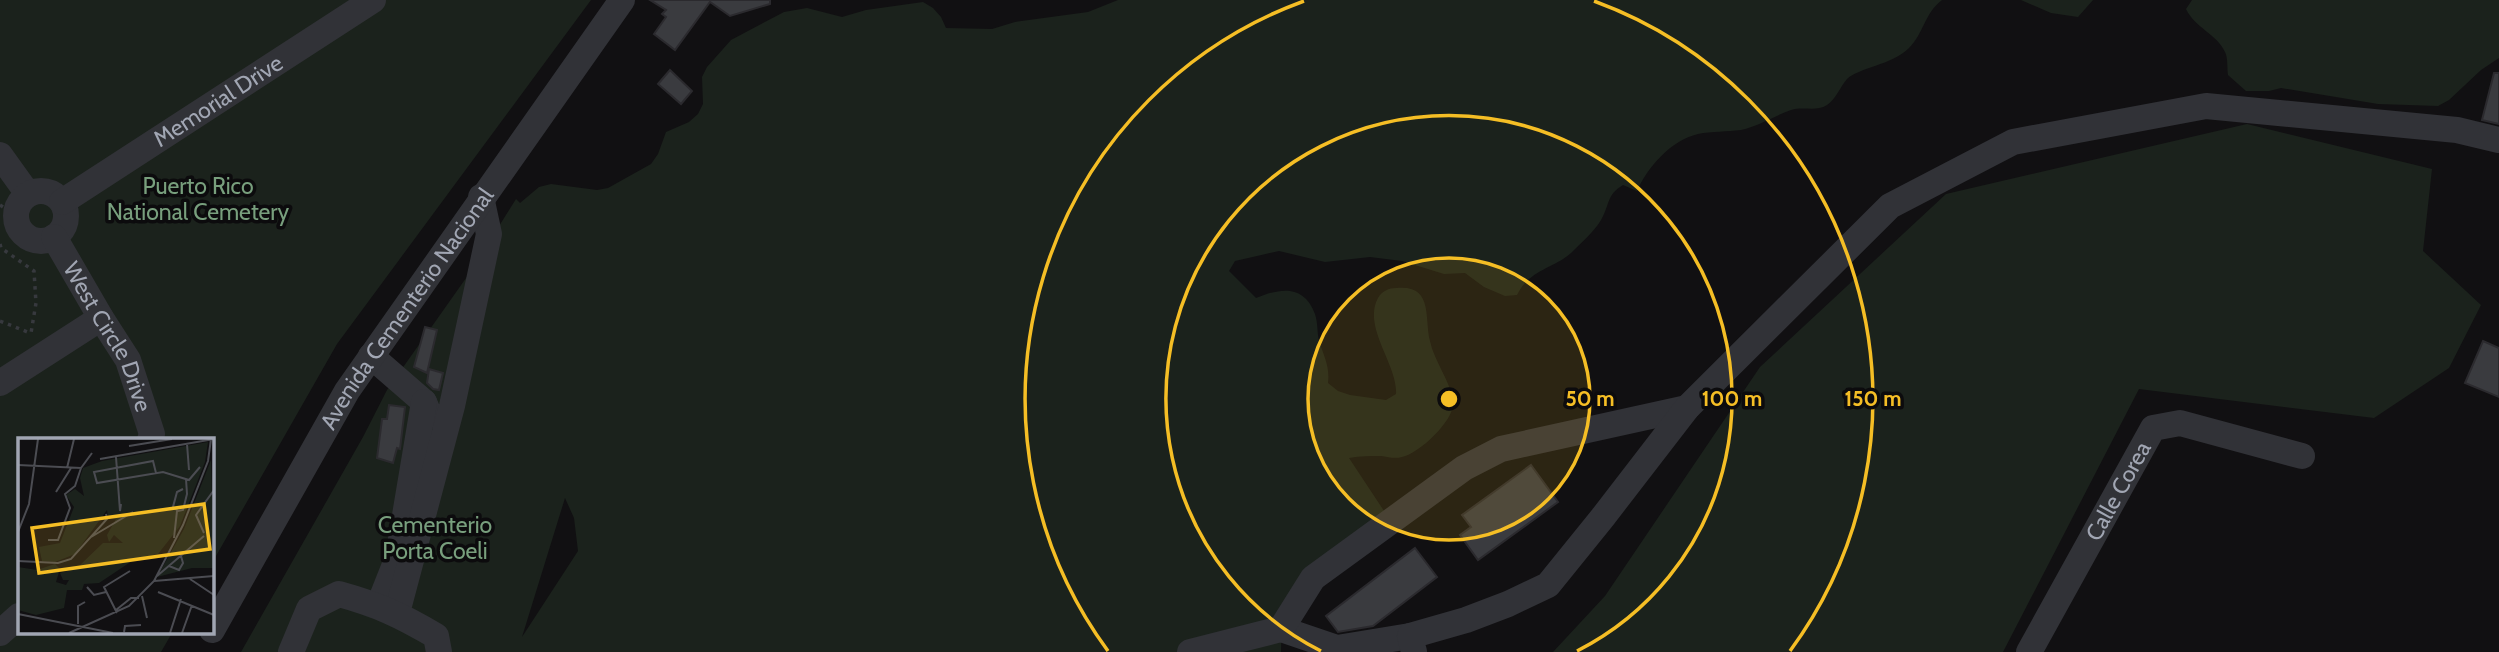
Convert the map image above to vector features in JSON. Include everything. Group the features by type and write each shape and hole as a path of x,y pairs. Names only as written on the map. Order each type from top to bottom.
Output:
{"street":[{"name":"Memorial Drive","path":"62,202 373,0"},
{"name":"Avenida Cementerio Nacional","path":"214,626 347,391 622,0"},
{"path":"1197,651 1281,629 1337,649 1412,644 1548,585 1687,408 1890,206 2013,142 2206,106 2457,130 2499,139"},
{"path":"0,155 18,224 29,237 45,240 60,232 66,217 62,202 57,196 43,191 15,205"},
{"path":"388,609 443,443 489,234 481,197"},
{"name":"West Circle Drive","path":"54,237 128,360 152,434 151,438"},
{"path":"0,383 101,318"},
{"path":"371,356 424,402 443,443"},
{"path":"388,609 424,402"},
{"path":"1281,629 1313,578 1464,468 1501,449 1687,408"},
{"name":"Calle Corea","path":"2029,652 2153,428 2180,423 2302,456"},
{"path":"291,652 309,609 339,594 388,609 436,636 439,652"},
{"path":"0,633 18,617"},
{"name":"Avenida Cementerio Nacional","path":"199,652 209,634"}],"path":[{"path":"0,244 9,254 34,271 36,303 31,333"},
{"path":"0,321 64,342"}],"green space":[{"name":"Puerto Rico National Cemetery","path":"0,0 591,0 337,344 214,559 214,438 18,438 18,634 171,634 161,652 0,652"},
{"name":"Cementerio Porta Coeli","path":"1118,0 1942,0 1931,11 1909,48 1894,58 1852,75 1827,105 1791,110 1748,128 1698,134 1678,142 1654,164 1637,191 1623,185 1618,189 1595,229 1571,253 1528,280 1517,295 1505,296 1484,287 1465,273 1444,274 1402,261 1370,257 1325,262 1279,251 1235,261 1229,271 1256,298 1282,291 1298,293 1305,297 1316,317 1328,383 1338,391 1350,395 1386,400 1396,394 1392,371 1377,333 1374,309 1378,298 1388,289 1408,288 1416,291 1425,304 1432,348 1453,401 1449,417 1443,426 1427,442 1409,454 1397,458 1349,458 1392,523 1282,606 1281,652 241,652 387,390 471,271 516,199 520,203 539,187 551,184 597,190 608,188 651,164 666,132 689,122 698,114 703,104 702,77 707,67 731,40 784,12 807,8 842,17 866,10 923,2 941,17 946,28 992,29 1015,22 1088,12","holes":["565,498 574,518 578,551 522,637"]},
{"path":"2021,0 2093,0 2078,17 2051,13"},
{"path":"2192,0 2499,0 2499,58 2438,106 2378,104 2281,88 2246,91 2228,75 2227,57 2217,40 2190,16 2186,9"},
{"path":"2247,124 2432,169 2423,251 2481,305 2449,368 2374,418 2139,389 2003,652 1553,652 1605,596 1760,367 1946,194"}],"building":[{"path":"650,0 770,0 770,4 730,16 710,2 675,50 654,34 666,17 662,14 666,10"},
{"path":"670,70 692,91 681,104 658,84"},
{"path":"2494,73 2499,73 2499,124 2482,120"},
{"path":"425,327 437,330 427,373 414,367"},
{"path":"2483,341 2499,348 2499,397 2465,383"},
{"path":"429,369 443,373 439,390 433,389 427,383"},
{"path":"389,405 405,407 400,449 397,448 393,463 377,458 382,419 387,419"},
{"path":"1531,465 1558,502 1478,560 1460,535 1471,527 1462,515"},
{"path":"1415,548 1437,577 1373,626 1338,632 1326,616"}]}
